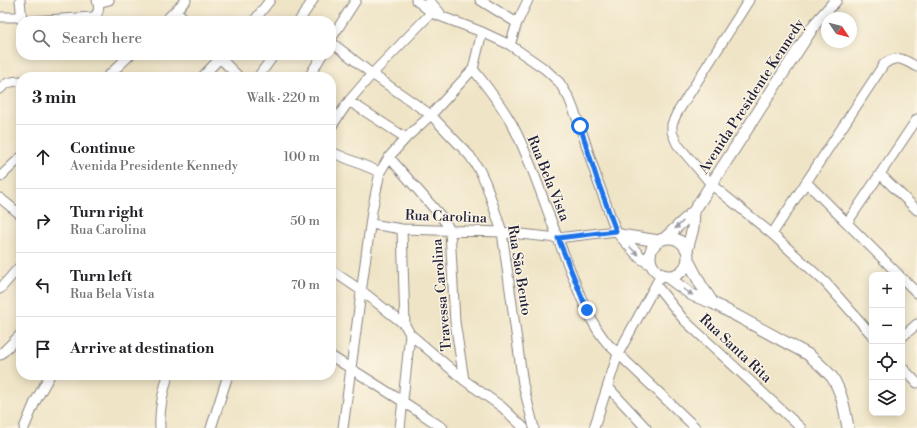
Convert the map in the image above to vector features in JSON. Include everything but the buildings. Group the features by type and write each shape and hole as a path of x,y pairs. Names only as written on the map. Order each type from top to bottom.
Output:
{"main road":[{"name":"Avenida Presidente Kennedy","path":"651,264 650,255 653,247 694,211 815,24 836,0"},
{"name":"Avenida Presidente Kennedy","path":"664,276 674,276 681,273 686,267 694,211"},
{"path":"618,233 661,240 673,238 682,243 701,285 713,303"},
{"path":"618,233 640,257 651,264 654,269 692,294 713,303 808,355 832,378 841,397 848,428"}],"street":[{"path":"20,0 25,16"},
{"path":"96,16 98,12 98,2 109,0"},
{"path":"170,16 186,0"},
{"path":"258,16 270,0"},
{"path":"304,16 313,0"},
{"path":"336,31 356,0"},
{"path":"416,0 444,18 482,32 510,45 545,69 559,82 570,98 597,179 618,233"},
{"path":"429,0 434,11"},
{"path":"480,0 517,23"},
{"path":"510,45 517,23 528,0"},
{"path":"749,0 677,113 672,124 672,132 677,144 712,185 772,234 826,283 869,332"},
{"path":"176,10 181,16"},
{"path":"336,120 349,101 372,74 434,11"},
{"path":"0,17 9,16 16,18"},
{"path":"343,428 372,210 380,172 406,138 431,115 473,69 482,32"},
{"name":"Rua São Bento","path":"336,46 372,74 431,115 470,156 480,171 486,184 502,232 523,384 534,428"},
{"path":"772,234 884,64 892,58 901,58 917,67"},
{"path":"112,72 125,60"},
{"path":"206,72 217,60"},
{"path":"224,60 234,72"},
{"path":"262,72 270,60"},
{"path":"312,72 319,60"},
{"name":"Rua Bela Vista","path":"473,69 498,102 511,123 526,154 558,238 593,323 600,335 696,428"},
{"path":"0,88 12,81 16,81"},
{"path":"349,101 406,138"},
{"path":"847,223 915,125"},
{"path":"336,154 380,172"},
{"name":"Travessa Carolina","path":"390,157 440,214 450,231 455,322 457,343 464,380"},
{"path":"0,177 16,162"},
{"path":"880,174 917,210"},
{"path":"806,182 896,272"},
{"path":"0,198 16,211"},
{"name":"Rua Carolina","path":"371,224 402,229 502,232 558,238 618,233"},
{"path":"402,229 405,325"},
{"path":"0,289 16,271"},
{"path":"336,273 362,291 405,325 410,334 464,380 502,407 524,428"},
{"path":"594,428 618,354 656,286 664,276"},
{"path":"905,281 917,293"},
{"name":"Rua Santa Rita","path":"656,286 684,320 801,428"},
{"path":"905,334 917,324"},
{"path":"400,428 410,334"},
{"path":"0,355 16,339"},
{"path":"336,359 442,428"},
{"path":"905,370 917,383"},
{"path":"24,428 35,402 47,380"},
{"path":"160,428 159,415 162,394 166,380"},
{"path":"211,428 226,380"},
{"path":"608,387 646,428"}],"route":[{"path":"580,126 616,231 558,238 587,310"}]}
